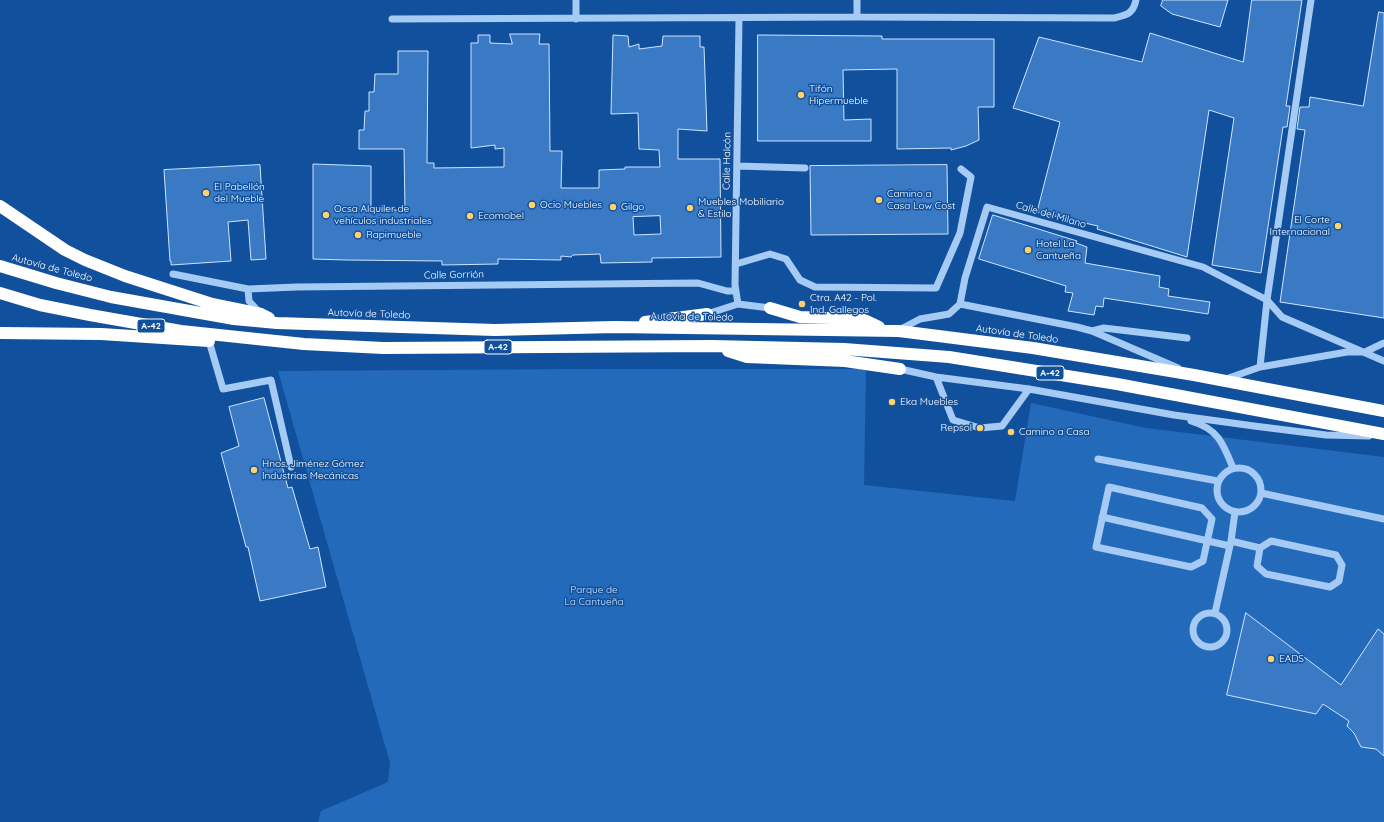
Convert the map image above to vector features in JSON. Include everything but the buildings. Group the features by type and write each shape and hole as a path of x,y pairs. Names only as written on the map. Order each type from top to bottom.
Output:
{"highway":[{"path":"0,206 65,250 125,276 212,304 261,314 276,323"},
{"name":"Autovía de Toledo","path":"0,266 56,283 111,296 234,319 276,323 496,330 614,327 899,330 1033,348 1222,380 1384,411"},
{"name":"A-42","path":"0,293 40,305 98,317 181,331 304,344 383,348 712,346 844,349 949,358 1117,384 1384,435"},
{"path":"770,308 800,316 862,320 884,330"},
{"path":"614,327 707,314"},
{"path":"0,333 101,334 209,341 304,344"},
{"path":"712,346 747,356 845,361 900,369"}],"street":[{"path":"576,0 576,19"},
{"path":"856,17 857,0"},
{"path":"392,19 856,17 1114,18 1127,15 1134,8 1136,0"},
{"path":"1260,367 1267,300 1311,0"},
{"name":"Calle Halcón","path":"738,304 736,291 736,264 739,18"},
{"path":"737,166 805,168"},
{"path":"736,264 770,254 786,259 800,280 815,287 936,288 960,233 971,177 961,169"},
{"name":"Calle del Milano","path":"960,304 965,278 987,207 1203,268 1267,300 1282,318 1384,361"},
{"name":"Calle Gorrión","path":"173,274 248,289 297,287 698,283 727,291 736,291"},
{"path":"248,289 249,301 261,314"},
{"path":"707,314 738,304 770,308"},
{"path":"899,330 920,319 949,314 960,304 1092,331 1194,375"},
{"path":"1092,331 1104,328 1187,338"},
{"path":"209,341 223,389 271,380 291,467"},
{"path":"1222,380 1260,367 1347,352 1365,352 1384,343"},
{"path":"900,369 936,377 1029,389 1174,415 1326,435 1384,435"},
{"path":"936,377 953,420 980,428 1002,426 1029,389"},
{"path":"1174,415 1204,425 1217,435 1225,447 1233,468"},
{"path":"1098,459 1218,481"},
{"path":"1244,467 1254,473 1260,482 1261,493 1256,504 1247,511 1235,512 1227,509 1219,500 1216,489 1218,481 1228,470 1233,468 1244,467"},
{"path":"1109,487 1202,508 1212,519 1203,561 1191,567 1096,547 1102,517 1109,487"},
{"path":"1261,493 1384,519"},
{"path":"1215,613 1231,544 1235,512"},
{"path":"1102,517 1207,541 1260,548 1271,541 1336,555 1342,565 1339,581 1330,586 1266,574 1257,566 1260,548"},
{"path":"1215,613 1226,621 1228,635 1220,646 1206,648 1195,640 1193,626 1201,615 1215,613"}],"green space":[{"name":"Parque de La Cantueña","path":"866,369 864,485 1015,501 1031,403 1146,428 1384,457 1384,822 318,822 321,811 388,782 390,763 278,371"}],"place":[{"name":"Tifón Hipermueble","path":"801,95"},
{"name":"El Pabellón del Mueble","path":"206,193"},
{"name":"Camino a Casa Low Cost","path":"879,200"},
{"name":"Ocio Muebles","path":"532,205"},
{"name":"Gilgo","path":"613,207"},
{"name":"Muebles Mobiliario & Estilo","path":"690,208"},
{"name":"Ocsa Alquiler de vehículos industriales","path":"326,215"},
{"name":"Ecomobel","path":"470,216"},
{"name":"El Corte Internacional","path":"1338,226"},
{"name":"Rapimueble","path":"358,235"},
{"name":"Hotel La Cantueña","path":"1028,250"},
{"name":"Ctra. A42 - Pol. Ind. Gallegos","path":"802,304"},
{"name":"Eka Muebles","path":"892,402"},
{"name":"Repsol","path":"980,428"},
{"name":"Camino a Casa","path":"1011,432"},
{"name":"Hnos. Jiménez Gómez Industrias Mecánicas","path":"254,470"},
{"name":"EADS","path":"1271,659"}]}
